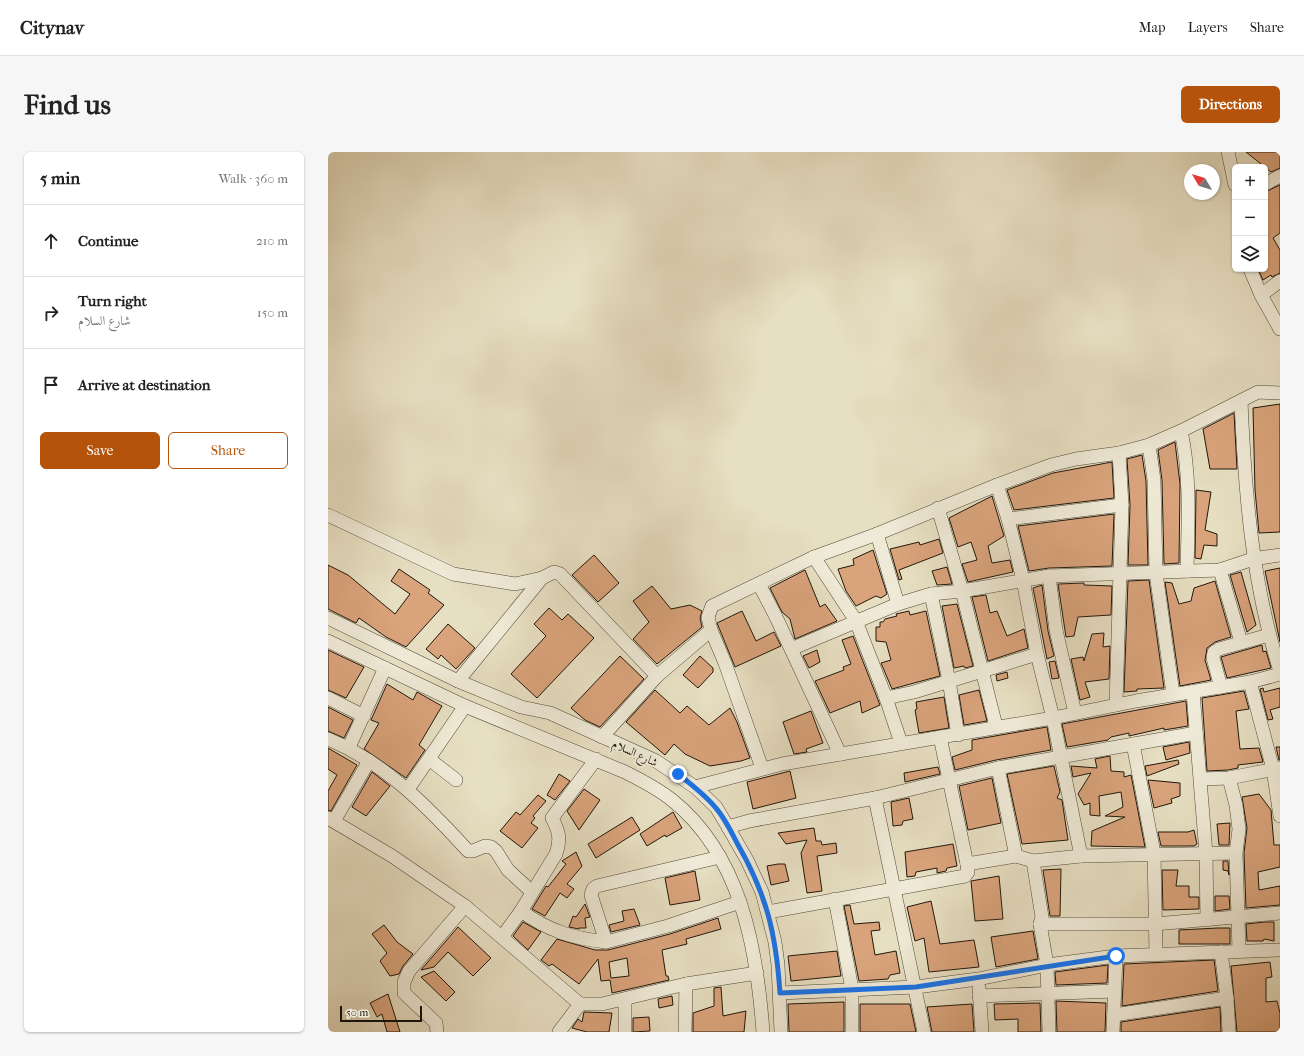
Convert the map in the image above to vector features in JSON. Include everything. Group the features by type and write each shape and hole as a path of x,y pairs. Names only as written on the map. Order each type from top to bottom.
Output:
{"street":[{"path":"1228,152 1232,171"},
{"path":"1268,182 1280,176"},
{"path":"1251,272 1261,295 1280,329"},
{"path":"1261,295 1280,282"},
{"path":"762,768 725,663 710,630 708,617 712,606 814,557 877,534 997,485 1051,465 1076,459 1119,453 1149,445 1181,431 1258,392 1280,393"},
{"path":"695,787 762,768 902,743 958,735 996,726 1053,718 1173,694 1250,682 1280,672 1268,635 1253,559 1244,463 1241,401"},
{"path":"1181,431 1187,456 1187,572"},
{"path":"1149,445 1154,480 1156,573 1173,694"},
{"path":"1116,705 1122,506 1119,453"},
{"path":"997,485 1008,519 1023,580 1037,654 1053,718 1081,856"},
{"path":"1008,519 1122,506"},
{"path":"938,508 962,590 996,726"},
{"path":"328,515 453,574 493,582 515,584 542,578 554,572 560,574 657,676"},
{"path":"877,534 898,604"},
{"path":"791,649 898,604 931,594 1049,576 1220,570 1253,559 1280,555"},
{"path":"814,557 856,621 902,743"},
{"path":"1220,570 1241,642"},
{"path":"1049,576 1056,630 1075,713"},
{"path":"458,681 542,578"},
{"path":"759,584 840,754"},
{"path":"931,594 949,681 958,735"},
{"name":"شارع السلام","path":"328,618 458,681 521,707 550,713 602,738 656,761 695,787 716,807 747,860 762,892 775,942 780,993 781,1032"},
{"path":"602,738 657,676 710,630"},
{"path":"1221,687 1213,658 1214,652 1241,642 1268,635"},
{"name":"شارع السلام","path":"328,641 465,706 596,759 650,784 672,801 698,827 720,858 740,902 753,945 763,1032"},
{"path":"886,698 949,681 1037,654"},
{"path":"349,747 385,668"},
{"path":"1250,682 1276,768 1280,816"},
{"path":"1193,692 1206,854 1207,920"},
{"path":"328,698 364,716"},
{"path":"408,789 465,706"},
{"path":"512,725 521,707"},
{"path":"728,827 749,821 875,798 998,768 1196,734"},
{"path":"768,912 965,876 968,872 967,864 940,737"},
{"path":"328,738 349,747 408,789 468,851 473,851 486,846 491,847 496,851 508,870 532,892"},
{"path":"1133,744 1154,853 1156,953"},
{"path":"429,759 456,780"},
{"path":"502,937 521,911 556,854 560,844 560,831 552,818 596,759"},
{"path":"369,760 331,820 392,856 465,906 580,1004 592,1005 625,1000 686,984 757,973"},
{"path":"998,768 1016,856"},
{"path":"1201,779 1229,778 1276,768"},
{"path":"1229,778 1236,805 1239,830 1236,853 1239,951"},
{"path":"875,798 916,987 924,1032"},
{"path":"967,864 1016,856 1033,861 1081,856 1154,853 1236,853"},
{"path":"606,942 591,895 593,889 597,886 720,858"},
{"path":"1033,861 1042,917 1040,924 1047,965 1049,1032"},
{"path":"835,899 852,989 852,1032"},
{"path":"521,911 558,933 582,940 606,942 668,926 740,902"},
{"path":"437,1032 436,1024 404,993 404,982 409,971 465,906"},
{"path":"1040,924 1155,924 1280,913"},
{"path":"780,993 916,987 978,978 1047,965 1116,956 1156,953 1280,950"},
{"path":"1221,952 1227,998 1229,1032"},
{"path":"1113,1032 1116,956"},
{"path":"978,978 982,1032"},
{"path":"685,1032 686,984"},
{"path":"979,996 1114,990"},
{"path":"1114,1015 1227,998"},
{"path":"625,1000 625,1032"},
{"path":"559,1032 580,1004"}],"building":[{"path":"1246,152 1280,152 1280,168 1271,172 1268,170 1268,164 1261,164"},
{"path":"1280,185 1280,233 1273,238 1280,250 1280,273 1272,277 1271,275 1263,280 1259,272 1268,272 1268,191"},
{"path":"1280,404 1280,532 1259,533 1255,490 1253,408"},
{"path":"1234,413 1237,469 1210,469 1203,429"},
{"path":"1175,442 1180,484 1179,563 1164,564 1162,480 1158,450"},
{"path":"1142,455 1146,481 1148,565 1128,565 1130,505 1127,459"},
{"path":"1112,462 1114,498 1014,510 1007,490 1053,473"},
{"path":"1196,490 1211,492 1205,530 1217,534 1217,546 1204,545 1201,559 1195,558"},
{"path":"992,496 1004,536 988,546 992,563 1010,560 1013,572 968,582 962,564 977,560 971,542 958,547 949,518"},
{"path":"1114,514 1112,566 1049,568 1029,571 1018,526"},
{"path":"939,539 943,553 899,570 902,579 899,580 890,549 919,542 920,545"},
{"path":"873,550 887,594 881,598 876,596 856,606 846,591 838,569 854,565 853,559"},
{"path":"594,555 619,583 598,602 572,575"},
{"path":"328,565 348,575 395,614 410,594 391,581 399,569 430,590 428,593 444,605 406,647 386,637 359,618 356,623 328,609"},
{"path":"947,567 952,584 937,585 932,571"},
{"path":"1280,568 1280,642 1265,571"},
{"path":"805,570 820,607 825,604 837,621 795,639 790,619 782,612 770,588"},
{"path":"1241,572 1256,625 1247,632 1230,575"},
{"path":"1149,580 1164,688 1137,689 1137,691 1124,692 1128,581"},
{"path":"1215,581 1231,637 1215,642 1207,648 1205,660 1211,680 1180,686 1165,582 1172,583 1179,604 1191,601 1194,588"},
{"path":"1084,583 1084,585 1112,586 1111,615 1078,617 1074,636 1066,637 1058,584"},
{"path":"1042,585 1048,631 1054,656 1047,659 1033,588"},
{"path":"652,586 671,609 690,605 702,611 700,618 702,627 657,664 633,639 649,622 633,601"},
{"path":"986,595 990,613 997,611 1007,636 1024,629 1028,648 988,661 972,597"},
{"path":"957,604 973,666 965,668 964,666 954,668 942,606"},
{"path":"549,608 562,620 568,614 594,638 537,698 511,674 546,636 534,624"},
{"path":"742,611 756,641 774,632 781,646 735,667 717,623"},
{"path":"909,611 910,615 926,611 940,676 892,689 881,663 891,660 886,642 876,641 876,627 880,627 880,622 883,622 885,619 897,616 896,614"},
{"path":"448,624 475,648 456,669 441,655 438,659 426,649"},
{"path":"1104,633 1103,647 1110,646 1109,679 1085,682 1090,697 1080,700 1071,659 1083,657 1084,661 1092,634"},
{"path":"853,636 880,705 862,713 860,701 830,713 815,681 844,670 843,667 851,664 842,640"},
{"path":"1262,645 1263,652 1266,651 1271,668 1227,678 1221,657"},
{"path":"328,650 364,667 346,698 328,690"},
{"path":"817,650 820,662 809,668 803,656"},
{"path":"620,656 644,679 600,727 585,720 571,708"},
{"path":"700,656 713,668 713,672 698,688 683,675"},
{"path":"1055,661 1059,678 1052,679 1049,662"},
{"path":"1007,672 1008,678 997,681 996,675"},
{"path":"387,684 413,700 417,692 442,706 419,745 425,750 406,778 364,749 379,723 371,720"},
{"path":"1263,688 1264,692 1280,688 1280,707 1270,710 1273,719 1268,720 1260,689"},
{"path":"655,690 680,713 687,706 709,725 730,708 737,722 750,758 710,766 685,754 674,744 665,755 626,722"},
{"path":"979,690 987,721 964,725 959,695"},
{"path":"1244,691 1249,709 1236,711 1240,749 1259,748 1263,762 1238,765 1238,768 1228,770 1207,771 1202,698"},
{"path":"944,697 949,728 919,733 915,710 917,709 916,702"},
{"path":"1186,701 1188,726 1164,730 1164,728 1129,736 1129,733 1111,737 1108,740 1067,747 1062,724"},
{"path":"328,707 353,720 344,738 328,731"},
{"path":"811,711 823,743 806,749 807,752 794,754 783,722"},
{"path":"1047,727 1051,750 996,760 955,770 952,757 972,750 972,740"},
{"path":"1189,742 1190,753 1166,760 1163,747"},
{"path":"1276,747 1280,747 1280,760 1279,760"},
{"path":"328,748 357,765 331,811 328,810 328,791 337,775 328,769"},
{"path":"1110,756 1111,771 1124,772 1124,777 1131,775 1145,847 1091,846 1092,831 1125,817 1105,816 1123,807 1121,792 1099,796 1100,816 1090,815 1090,803 1084,805 1078,794 1091,773 1073,777 1071,766 1097,768 1095,759"},
{"path":"1178,760 1179,764 1147,776 1145,766"},
{"path":"1054,766 1060,792 1057,798 1062,800 1068,840 1022,844 1007,774"},
{"path":"938,767 940,774 905,782 904,773"},
{"path":"790,771 796,798 753,809 747,782"},
{"path":"372,772 390,786 366,816 352,807"},
{"path":"559,774 570,781 555,800 547,795"},
{"path":"992,778 1001,823 968,830 959,786"},
{"path":"1148,780 1180,783 1180,796 1171,799 1172,803 1154,808"},
{"path":"584,789 600,800 579,830 567,811"},
{"path":"1259,794 1271,810 1274,845 1280,845 1280,867 1258,872 1259,890 1280,886 1280,905 1246,908 1244,853 1247,828 1242,797"},
{"path":"538,795 546,801 533,816 535,818 531,823 538,828 522,848 500,831 516,812 520,815"},
{"path":"909,798 913,819 903,821 902,825 893,826 891,802"},
{"path":"673,812 682,828 666,837 665,835 647,846 640,834"},
{"path":"632,817 640,830 596,858 588,844"},
{"path":"1230,823 1229,845 1219,845 1217,824"},
{"path":"814,828 816,841 821,841 822,845 836,843 837,853 817,856 822,891 807,893 801,853 807,840 786,844 778,833"},
{"path":"1194,830 1197,844 1194,846 1161,846 1158,832 1188,832"},
{"path":"953,844 957,866 947,868 946,871 937,873 937,868 916,872 915,876 907,877 905,852"},
{"path":"576,852 582,866 567,884 574,889 567,898 560,893 545,916 532,909 546,886 548,887 566,864 562,861"},
{"path":"1223,861 1228,861 1229,875 1228,871 1223,870"},
{"path":"785,864 789,881 771,885 767,866"},
{"path":"1061,869 1060,916 1050,916 1043,870"},
{"path":"1162,870 1178,870 1176,886 1189,886 1189,897 1199,897 1199,909 1163,910"},
{"path":"695,871 700,900 670,905 665,878"},
{"path":"999,876 1003,919 975,921 971,881"},
{"path":"1215,896 1229,896 1230,909 1215,911"},
{"path":"931,901 940,944 974,940 979,967 929,972 924,938 915,941 907,907"},
{"path":"585,904 590,917 585,918 586,928 579,929 569,927 573,916 576,917"},
{"path":"850,905 854,924 879,922 880,930 871,931 875,955 896,951 900,973 890,975 888,979 859,981 844,906"},
{"path":"634,909 640,925 611,932 609,925 624,921 622,911"},
{"path":"718,918 721,929 686,939 687,944 662,950 666,976 668,976 669,980 612,993 610,980 601,981 598,959 579,984 552,964 549,966 541,960 557,939 595,950 608,950 670,934","holes":["627,958 629,976 611,978 609,962"]},
{"path":"523,922 541,932 528,950 513,936"},
{"path":"1274,922 1274,941 1264,939 1263,941 1247,941 1246,924"},
{"path":"384,925 397,942 413,954 403,966 399,974 390,976 380,961 387,953 372,934"},
{"path":"458,927 491,958 473,976 448,952 434,967 421,970"},
{"path":"1230,928 1230,944 1179,944 1179,930"},
{"path":"1033,931 1038,959 996,967 991,937"},
{"path":"837,951 841,976 791,981 788,956"},
{"path":"1214,960 1218,991 1122,1006 1124,964"},
{"path":"1270,962 1272,977 1266,978 1266,1002 1277,1001 1280,1013 1280,1032 1237,1032 1231,966"},
{"path":"1108,965 1107,983 1056,985 1055,972"},
{"path":"434,971 455,992 446,1001 421,977"},
{"path":"721,987 723,1016 746,1011 744,1032 693,1032 693,1013 714,1006 714,988"},
{"path":"388,994 400,1032 387,1032 382,1014 377,1017 370,1003"},
{"path":"672,996 673,1005 659,1008 658,999"},
{"path":"1056,1001 1106,1003 1105,1032 1057,1032"},
{"path":"844,1002 844,1032 789,1032 788,1004"},
{"path":"1040,1003 1041,1032 1018,1032 1018,1019 995,1020 994,1004"},
{"path":"860,1004 910,1004 916,1032 860,1032"},
{"path":"972,1004 974,1032 932,1032 927,1007"},
{"path":"1220,1007 1221,1032 1121,1032 1121,1022"},
{"path":"584,1012 612,1013 609,1032 587,1032 572,1028 578,1019 582,1022"},
{"path":"649,1017 650,1031 633,1032 633,1018"}],"route":[{"path":"678,774 695,787 716,807 747,860 762,892 775,942 780,993 916,987 978,978 1047,965 1116,956"}]}
